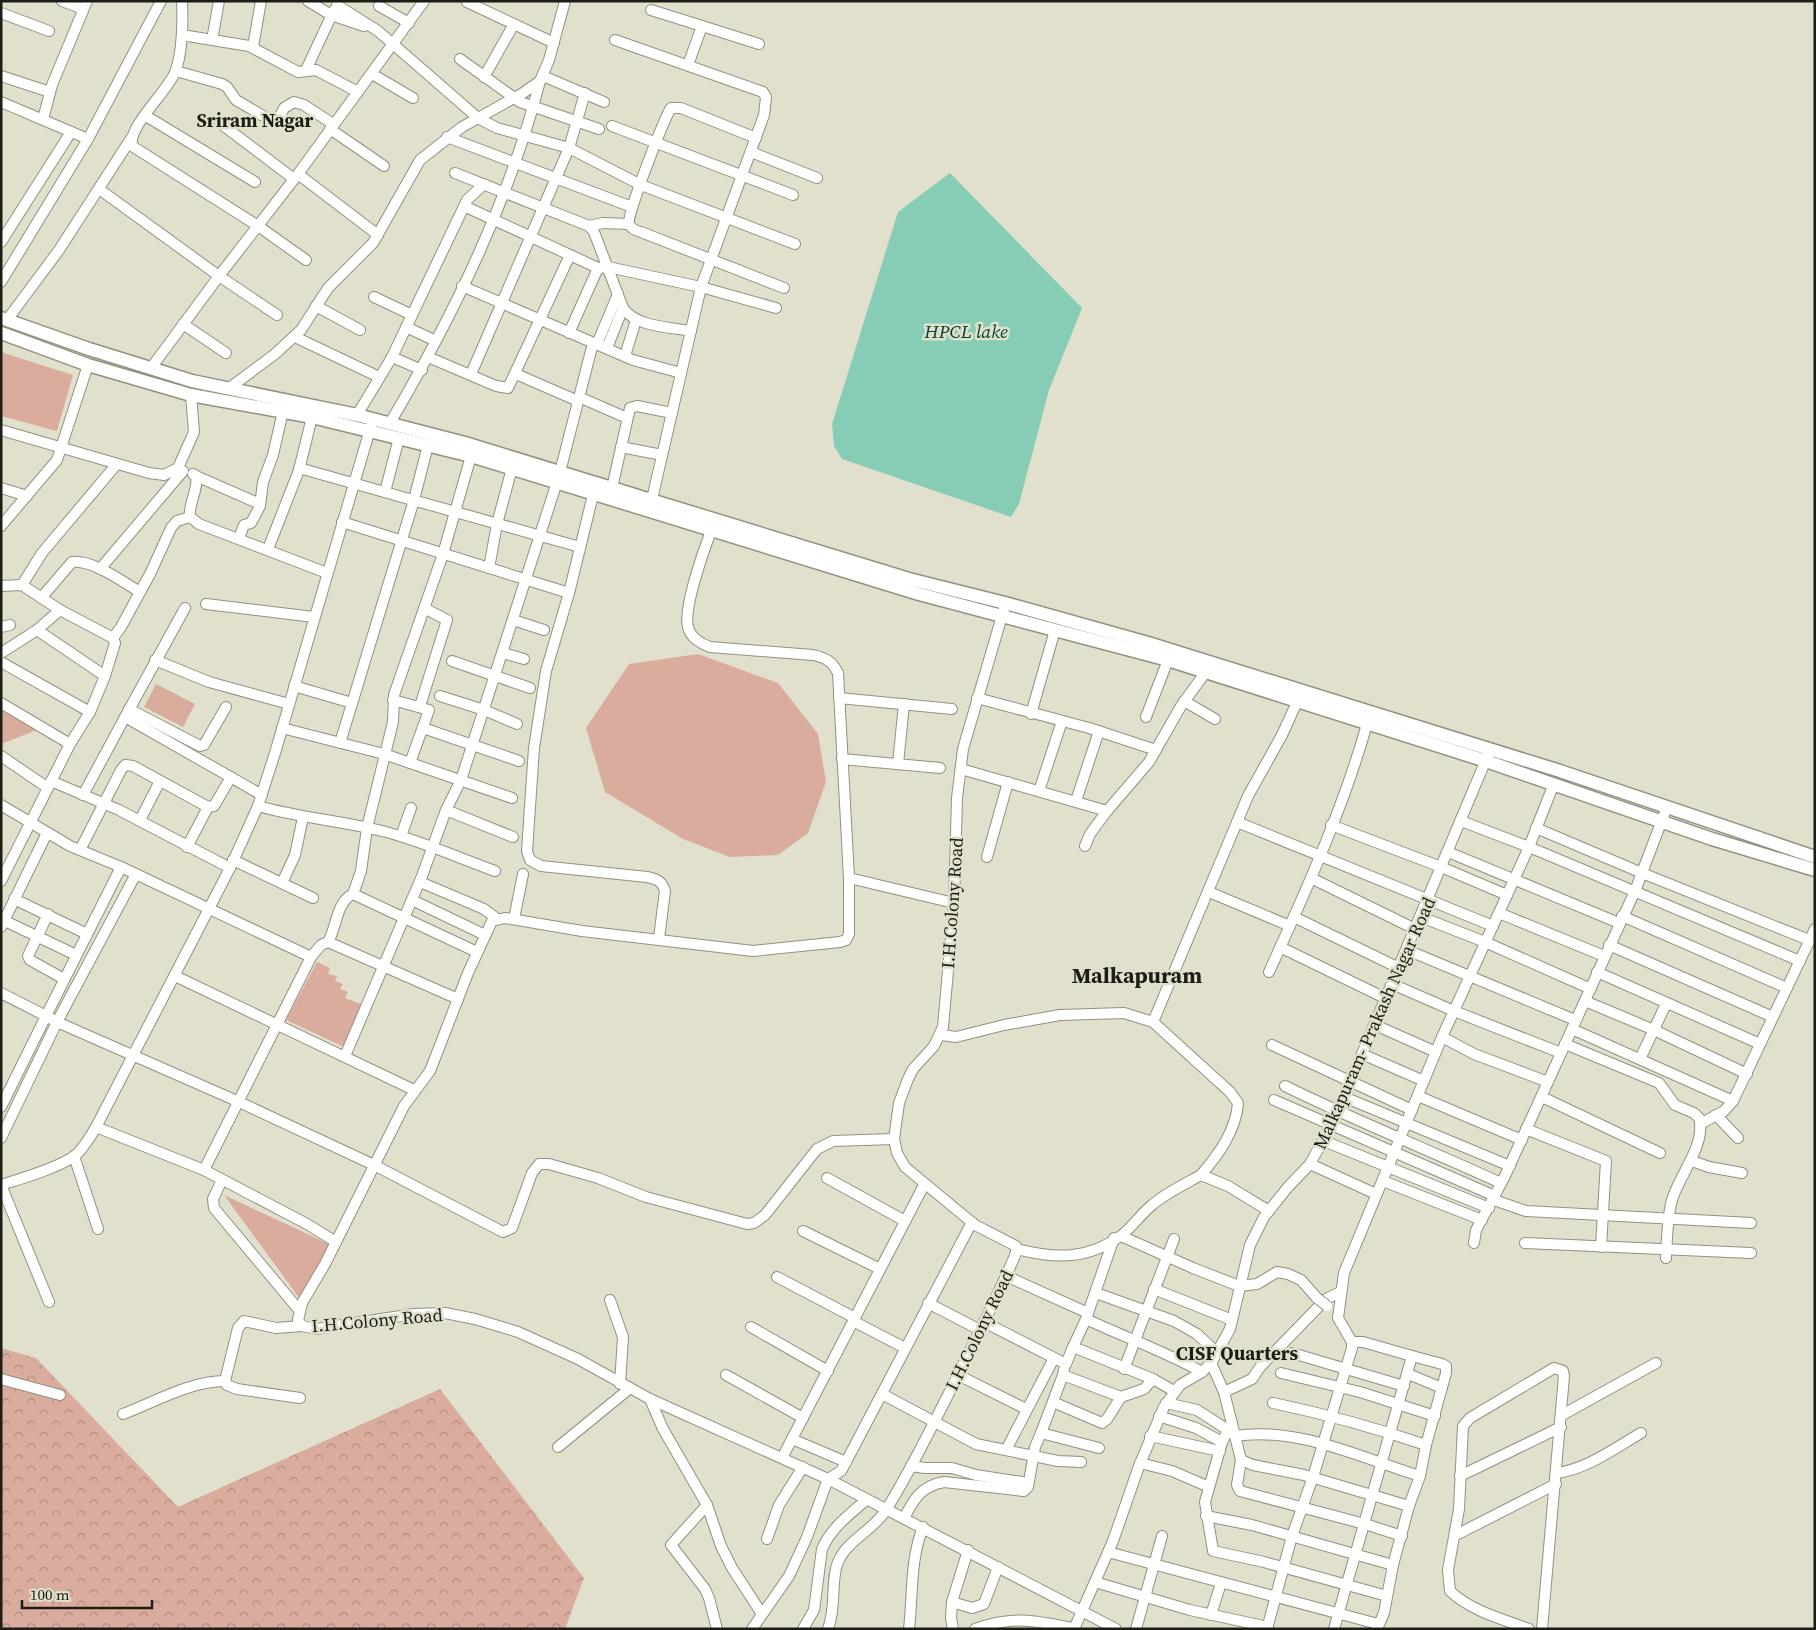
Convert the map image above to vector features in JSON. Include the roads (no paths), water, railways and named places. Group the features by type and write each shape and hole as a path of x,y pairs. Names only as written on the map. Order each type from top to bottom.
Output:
{"main road":[{"path":"4,318 89,350 234,394 283,411 372,425 390,423 466,443 558,477 593,495 919,594 1004,609 1107,631 1488,755 1553,786 1815,870"},
{"path":"1,333 88,366 191,395 234,394 357,415 372,425 399,438 512,468 612,488 715,518 1004,609 1055,630 1168,660 1368,724 1488,755 1667,807 1815,857"}],"street":[{"path":"43,118 50,92 85,5 62,1"},
{"path":"1,282 88,139 161,1"},
{"path":"4,318 58,250 176,71 182,35 182,1"},
{"path":"212,40 219,1"},
{"path":"253,47 261,1"},
{"path":"308,1 332,15 378,31"},
{"path":"151,368 182,324 394,45 424,1"},
{"path":"390,423 422,370 506,192 554,43 565,1"},
{"path":"467,2 554,43"},
{"path":"306,70 338,3 378,31 438,81 478,118 497,128 569,148 641,186 795,244"},
{"path":"379,6 409,23"},
{"path":"651,10 759,44"},
{"path":"1,13 49,31"},
{"path":"484,77 514,24"},
{"path":"688,65 702,26"},
{"path":"182,35 253,47 298,72 316,70 358,92"},
{"path":"615,40 763,92 766,97 766,107 756,138 701,287 652,500"},
{"path":"460,59 513,98 599,129"},
{"path":"176,71 222,84 236,100 270,120 278,118 284,108 294,102 304,105 384,166"},
{"path":"372,74 412,98"},
{"path":"1,76 50,92"},
{"path":"542,79 585,93 604,102"},
{"path":"234,394 295,337 334,281 368,248 378,235 420,160 447,138 542,79"},
{"path":"471,374 532,238 569,148 585,93"},
{"path":"1,102 43,118 88,139"},
{"path":"629,224 632,206 671,108 756,138"},
{"path":"146,116 255,182"},
{"path":"220,123 378,235"},
{"path":"612,126 793,195"},
{"path":"1,242 71,132"},
{"path":"132,137 132,146 135,149 258,226 306,260"},
{"path":"447,138 632,206"},
{"path":"750,152 817,178"},
{"path":"456,173 590,226 603,223 629,224 632,228 641,232 784,288"},
{"path":"357,415 392,357 470,195 484,184"},
{"path":"99,189 219,276 277,315"},
{"path":"464,206 570,255 603,268 701,287 776,308"},
{"path":"590,226 603,268 618,294 623,308 636,320 690,331"},
{"path":"428,357 502,388 508,388 570,255"},
{"path":"569,333 603,268"},
{"path":"462,286 625,356 681,373"},
{"path":"345,1056 420,882 431,847 446,810 461,780 528,578 595,343 618,294"},
{"path":"374,297 412,315"},
{"path":"316,306 360,330"},
{"path":"607,348 623,308"},
{"path":"625,356 636,320"},
{"path":"182,324 226,353"},
{"path":"406,328 436,341"},
{"path":"295,337 379,377"},
{"path":"392,357 422,370"},
{"path":"1,526 53,466 62,448 88,366"},
{"path":"516,374 627,418"},
{"path":"100,569 181,470 194,432 191,395"},
{"path":"612,488 627,418 634,406 672,413"},
{"path":"239,538 244,525 251,523 260,504 263,482 273,455 283,411"},
{"path":"268,549 299,468 312,417"},
{"path":"49,1302 1,1186 74,1156 96,1127 232,864 262,794 372,425"},
{"path":"1,430 116,465 156,474 164,475 181,470 260,504"},
{"path":"385,492 399,438"},
{"path":"340,743 400,540 414,500 428,445"},
{"path":"621,447 662,455"},
{"path":"204,1170 311,957 321,945 328,942 345,898 353,894 361,871 367,828 393,722 393,700 443,554 471,456"},
{"path":"22,585 42,553 116,465"},
{"path":"299,468 580,547"},
{"path":"489,568 497,524 512,468"},
{"path":"112,638 122,627 171,528 184,519 197,482 196,476"},
{"path":"1,488 27,496"},
{"path":"593,495 570,593 546,671 536,734 529,806 528,851 530,860 541,866 647,877 658,880 663,884 665,891 659,938"},
{"path":"420,882 484,909 496,918 514,919 582,931 764,951 846,940 850,927 849,878 838,673 833,663 826,658 813,654 710,647 698,642 689,631 689,610 715,518"},
{"path":"184,519 239,538 327,573"},
{"path":"342,522 489,568 528,578 570,593"},
{"path":"41,598 72,562 82,562 100,569 140,592"},
{"path":"1,586 22,585 60,610 112,638 115,643 105,676 90,712 70,744 1,880"},
{"path":"206,604 314,617"},
{"path":"83,795 185,608"},
{"path":"420,706 447,620 424,608"},
{"name":"I.H.Colony Road","path":"886,1510 958,1375 1006,1276 1016,1249 1014,1245 972,1222 924,1185 905,1167 897,1153 894,1139 899,1103 908,1078 941,1035 954,903 963,749 1004,609"},
{"path":"1,653 37,630 60,610"},
{"path":"513,620 544,630"},
{"path":"37,630 105,676"},
{"path":"1030,714 1055,630"},
{"path":"1103,644 1107,631"},
{"path":"503,653 524,659"},
{"path":"155,660 217,685 289,704"},
{"path":"1146,717 1168,660"},
{"path":"452,661 530,688"},
{"path":"1,662 90,712"},
{"path":"1085,846 1090,834 1107,811 1132,784 1156,750 1184,701 1204,673"},
{"path":"294,686 352,703"},
{"path":"440,696 484,710 517,724"},
{"path":"840,698 952,709"},
{"path":"977,698 1030,714 1099,731 1156,750"},
{"path":"393,700 420,706 428,710 410,763"},
{"path":"1184,701 1215,719"},
{"path":"1153,1022 1209,892 1236,822 1248,796 1282,736 1297,702"},
{"path":"1,703 70,744"},
{"path":"898,764 904,704"},
{"path":"127,713 200,746 208,739 226,707"},
{"path":"127,713 230,777 262,794"},
{"path":"1039,791 1062,721"},
{"path":"1269,972 1311,878 1349,782 1368,724"},
{"path":"282,728 384,754 512,798"},
{"path":"423,728 473,743 519,761"},
{"path":"1076,801 1099,731"},
{"name":"Malkapuram- Prakash Nagar Road","path":"1211,1363 1230,1329 1250,1245 1269,1211 1310,1164 1332,1125 1488,755"},
{"path":"1,756 50,785 83,795 140,820 187,847 313,898"},
{"path":"842,758 940,768"},
{"path":"80,850 120,770 125,766 134,766 208,808"},
{"path":"961,769 1107,811"},
{"path":"187,847 208,808 214,806 230,777"},
{"path":"140,820 160,781"},
{"path":"987,857 1008,782"},
{"path":"1095,1582 1145,1597 1268,1628 1292,1536 1347,1370 1352,1342 1339,1322 1344,1273 1376,1194 1396,1152 1442,1037 1529,847 1553,786"},
{"path":"1,805 47,833 80,850 121,866 311,957"},
{"path":"258,806 303,817 401,836 495,871"},
{"path":"1474,1243 1476,1230 1493,1202 1510,1166 1635,891 1667,807"},
{"path":"401,836 412,808"},
{"path":"446,810 513,838"},
{"path":"282,884 295,855 303,817"},
{"path":"1461,821 1529,847 1800,961"},
{"path":"1236,822 1320,854 1428,901 1493,926"},
{"path":"1331,825 1442,867 1507,895"},
{"path":"1536,828 1809,940"},
{"path":"47,833 3,924 37,936 76,954"},
{"path":"1448,852 1514,880 1621,919 1787,988"},
{"path":"1,1107 121,866"},
{"path":"1,1138 57,1022 136,874"},
{"path":"514,919 523,874"},
{"path":"849,878 954,903"},
{"path":"1311,878 1415,929"},
{"path":"1209,892 1292,921 1399,968"},
{"path":"353,894 478,952"},
{"path":"14,899 87,934"},
{"path":"412,900 485,935"},
{"path":"1499,912 1604,956"},
{"path":"48,914 28,956 30,960 64,979"},
{"path":"1421,916 1486,942 1591,989"},
{"name":"I.H.Colony Road","path":"496,918 492,921 485,935 430,1071 414,1090 299,1310 298,1320 302,1326 316,1329 414,1314 454,1314 518,1332 578,1359 650,1399 828,1479 866,1500 968,1550 1116,1629"},
{"path":"1700,1129 1719,1118 1733,1101 1815,929"},
{"path":"328,942 458,999"},
{"path":"1609,945 1773,1018"},
{"path":"1280,947 1385,998"},
{"path":"1407,950 1471,975 1640,1059 1733,1101"},
{"path":"1597,972 1760,1044"},
{"path":"175,976 414,1090"},
{"path":"1392,984 1454,1011 1659,1083 1675,1105 1698,1116 1700,1129 1692,1160 1673,1197 1666,1254"},
{"path":"1,993 57,1022 237,1101 374,1165 503,1232 512,1228 532,1173 535,1167 544,1163 598,1178 646,1197 747,1224 754,1223 765,1215 812,1156 825,1144 833,1141 894,1139"},
{"path":"1585,1001 1654,1030 1747,1074"},
{"path":"1640,1059 1666,1004"},
{"path":"941,1035 956,1037 1004,1025 1060,1015 1124,1013 1153,1022 1230,1092 1238,1103 1232,1128 1218,1156 1201,1175 1152,1204 1118,1237 1101,1247 1070,1256 1045,1256 1016,1249"},
{"path":"1375,1025 1436,1052"},
{"path":"1442,1037 1474,1054 1548,1082"},
{"path":"1272,1045 1412,1110"},
{"path":"1362,1054 1424,1081"},
{"path":"1285,1086 1337,1112 1402,1137 1501,1183"},
{"path":"1418,1096 1522,1140"},
{"path":"1344,1097 1510,1166"},
{"path":"1542,1097 1660,1153"},
{"path":"1274,1100 1396,1152 1493,1202"},
{"path":"1719,1118 1738,1138"},
{"path":"96,1127 204,1170 307,1224 336,1242"},
{"path":"1526,1130 1604,1159 1607,1163 1601,1248"},
{"path":"1324,1141 1389,1166 1493,1202 1523,1210 1669,1220 1751,1223"},
{"path":"74,1156 98,1229"},
{"path":"1692,1160 1709,1167 1742,1173"},
{"path":"1310,1164 1376,1194"},
{"path":"1201,1175 1228,1186 1269,1211"},
{"path":"827,1178 905,1221"},
{"path":"222,1180 213,1199 214,1208 299,1310"},
{"path":"1383,1181 1482,1220"},
{"path":"782,1458 924,1185"},
{"path":"752,1629 789,1576 807,1537 828,1479 841,1471 972,1222"},
{"path":"803,1231 880,1269"},
{"path":"1118,1237 1239,1286 1258,1284 1272,1274 1282,1272 1301,1280 1327,1306 1339,1310"},
{"path":"904,1518 917,1494 925,1487 937,1483 1024,1491 1028,1483 1041,1433 1066,1364 1118,1237"},
{"path":"1124,1369 1174,1239"},
{"path":"1525,1243 1666,1254 1751,1253"},
{"path":"1006,1276 1087,1316 1134,1342 1175,1357 1202,1372"},
{"path":"777,1277 906,1348"},
{"path":"1224,1392 1252,1379 1260,1367 1326,1299 1341,1288"},
{"path":"1154,1289 1232,1320"},
{"path":"1096,1293 1174,1321 1186,1327 1216,1352"},
{"path":"558,1447 625,1386 622,1337 610,1300"},
{"path":"928,1303 1066,1364"},
{"path":"225,1381 238,1328 244,1321 276,1328 302,1326"},
{"path":"751,1327 828,1371"},
{"path":"1108,1552 1338,1612 1378,1627 1384,1613 1393,1565 1409,1506 1420,1476 1446,1366 1363,1342 1352,1342"},
{"path":"1073,1347 1153,1379 1174,1391"},
{"path":"1292,1354 1404,1386"},
{"path":"1334,1629 1383,1464 1412,1356"},
{"path":"1006,1450 1054,1358"},
{"path":"975,1629 1000,1621 1018,1619 1074,1628 1108,1552 1159,1416 1174,1391 1202,1372 1211,1363 1224,1392 1241,1460 1237,1490 1302,1506 1402,1536"},
{"path":"1562,1415 1656,1363"},
{"path":"1529,1629 1470,1606 1450,1591 1448,1570 1456,1535 1463,1426 1470,1418 1554,1368 1563,1371 1564,1376 1542,1629"},
{"path":"1281,1373 1340,1387 1435,1416"},
{"path":"1408,1374 1442,1388"},
{"path":"958,1375 1026,1409"},
{"path":"1063,1375 1121,1397"},
{"path":"726,1376 803,1418"},
{"path":"1,1379 60,1395"},
{"path":"1053,1402 1102,1423 1107,1419 1121,1397 1144,1389 1153,1379"},
{"path":"123,1414 193,1387 213,1381 225,1381"},
{"path":"225,1381 227,1385 237,1388 300,1398"},
{"path":"882,1394 970,1442 1058,1461 1081,1462"},
{"path":"650,1399 663,1429 707,1505 728,1561 762,1614"},
{"path":"1166,1404 1197,1410 1232,1429 1300,1438 1420,1476"},
{"path":"1273,1404 1315,1414 1332,1415 1426,1445"},
{"path":"1159,1416 1196,1428 1221,1446"},
{"path":"1460,1476 1561,1427"},
{"path":"1232,1429 1221,1446 1205,1502 1212,1552 1238,1555 1387,1596"},
{"path":"1041,1433 1099,1448"},
{"path":"1556,1473 1567,1472 1588,1463 1641,1433"},
{"path":"1150,1436 1221,1446"},
{"path":"792,1439 846,1462"},
{"path":"1241,1460 1253,1465 1313,1477 1409,1506"},
{"path":"1140,1463 1172,1471 1209,1487"},
{"path":"911,1466 952,1468 976,1475 1028,1483"},
{"path":"767,1539 779,1505 802,1467"},
{"path":"1456,1535 1556,1484"},
{"path":"803,1629 814,1610 822,1549 843,1520 866,1500"},
{"path":"707,1505 672,1545 704,1589 711,1604 717,1629"},
{"path":"828,1629 834,1612 835,1569 838,1560 851,1544 874,1525 886,1510"},
{"path":"1206,1516 1252,1525 1393,1565"},
{"path":"908,1629 913,1565 923,1527"},
{"path":"1136,1629 1162,1536"},
{"path":"953,1629 951,1622 952,1602 968,1550"},
{"path":"952,1602 972,1608 984,1604 998,1566"},
{"path":"1212,1614 1221,1583"}],"water":[{"name":"HPCL lake","path":"950,173 1082,308 1049,390 1019,504 1011,517 842,459 834,446 832,424 898,212"}],"district":[{"name":"Sriram Nagar","path":"255,120"},
{"name":"Malkapuram","path":"1137,975"},
{"name":"CISF Quarters","path":"1237,1353"}]}
